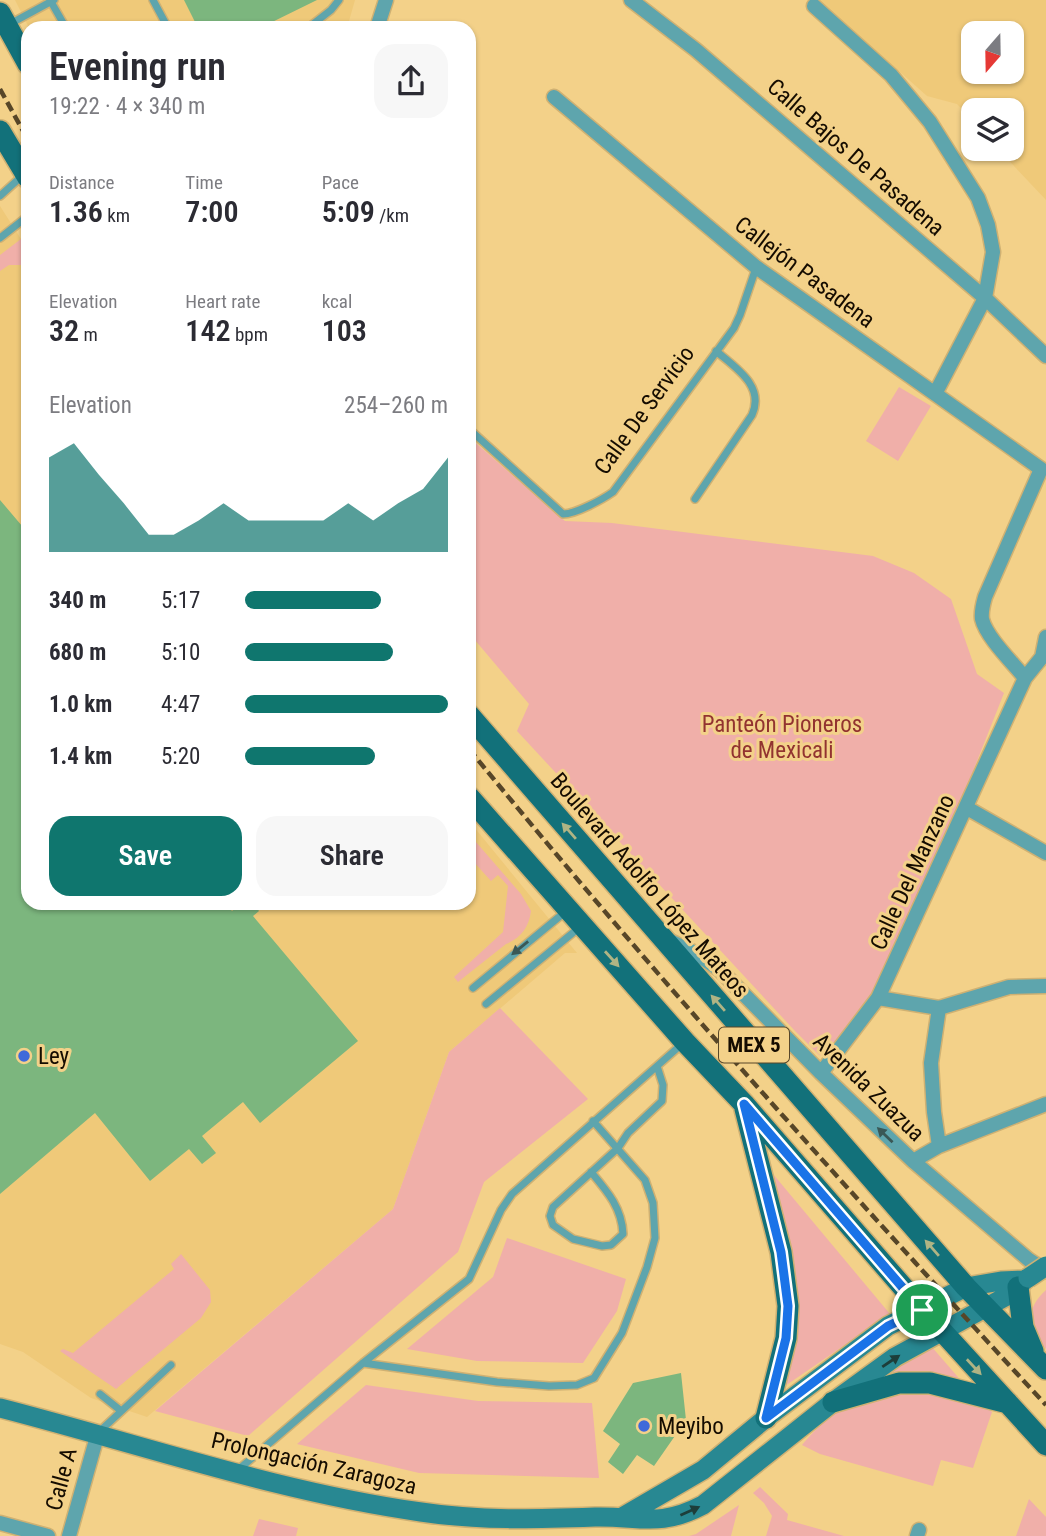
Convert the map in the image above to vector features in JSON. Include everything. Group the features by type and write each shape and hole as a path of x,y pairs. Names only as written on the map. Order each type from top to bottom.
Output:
{"main road":[{"path":"4,19 21,51"},
{"path":"0,131 21,166"},
{"name":"Boulevard Adolfo López Mateos","path":"476,723 966,1287 1041,1364"},
{"name":"MEX 5","path":"476,805 685,1042 744,1104 922,1310 1046,1445"},
{"path":"744,1104 781,1252 788,1306 786,1338 766,1418"},
{"path":"1032,1276 1023,1327 1041,1364"},
{"name":"Prolongación Zaragoza","path":"624,1516 703,1470 766,1418 888,1326 966,1287 1032,1276"},
{"name":"Prolongación Zaragoza","path":"0,1408 326,1496 423,1513 512,1520 624,1516 664,1520 685,1515 703,1505 833,1402 895,1357 1005,1297 1032,1276"},
{"path":"833,1402 899,1383 930,1383 1007,1403"}],"street":[{"path":"379,21 386,0"},
{"name":"Calle Bajos De Pasadena","path":"631,0 696,50 985,298 1046,356"},
{"path":"814,6 891,75 930,122 978,198 988,225 993,251 985,298 935,394"},
{"name":"Callejón Pasadena","path":"554,97 756,267 1041,469 982,608 982,620 987,631 1026,678"},
{"path":"1044,658 1046,637"},
{"name":"Calle Del Manzano","path":"821,1073 878,998 1026,678 1044,658"},
{"path":"967,808 1046,853"},
{"name":"Avenida Zuazua","path":"660,937 697,954 720,970 821,1073 913,1161 1029,1260 1032,1276"},
{"path":"878,998 939,1008 1009,987 1046,986"},
{"path":"939,1008 930,1063 939,1146"},
{"path":"913,1161 939,1146 1046,1104"},
{"name":"Calle A","path":"69,1536 98,1433"},
{"path":"0,1523 48,1536"}],"lane":[{"path":"4,19 52,0 62,21"},
{"path":"153,0 164,21"},
{"path":"318,21 339,0"},
{"path":"0,197 21,181"},
{"path":"0,238 21,222"},
{"name":"Calle De Servicio","path":"476,435 559,512 567,515 573,513 613,492 740,316 756,267"},
{"path":"695,499 752,415 757,401 756,392 746,379 716,351"},
{"path":"473,988 575,917"},
{"path":"486,1004 575,917"},
{"path":"236,1472 363,1363 469,1279 501,1210 512,1194 685,1042"},
{"path":"592,1172 611,1196 622,1226 623,1234 611,1245 602,1246 573,1239 553,1225 550,1216 553,1207 618,1148 628,1133 662,1101 663,1085 657,1066"},
{"path":"363,1363 497,1382 549,1386 577,1385 594,1378 622,1333 655,1237 653,1203 645,1180 593,1121"},
{"path":"98,1433 171,1365"},
{"path":"100,1394 120,1410"}],"shaded area":[{"path":"15,0 355,0 349,21 26,21"},
{"path":"819,0 1046,0 1046,200 1009,161 1024,161 1024,98 961,98 961,108 957,104 927,96"},
{"path":"0,206 21,239 21,910 476,910 476,830 577,953 565,953 449,1052 393,1209 147,1417 91,1398 23,1352 0,1344"}],"green space":[{"path":"21,239 21,265 9,265 0,271 0,255"},
{"path":"899,387 931,406 898,461 866,441"},
{"name":"Panteón Pioneros de Mexicali","path":"476,443 565,521 612,523 873,556 914,573 951,599 977,674 1004,693 943,847 874,995 828,1057 819,1055 795,1031 517,731 529,704 476,641"},
{"path":"476,842 521,894 531,911 528,922 520,935 458,982 454,977 503,932 508,886 498,875 491,881 476,864"},
{"path":"500,1008 588,1099 484,1182 458,1252 248,1436 155,1411 393,1209 449,1052"},
{"path":"768,1168 890,1314 785,1386 795,1319 794,1267 787,1230"},
{"path":"507,1238 626,1279 617,1311 583,1363 477,1361 407,1349 493,1277"},
{"path":"181,1254 210,1290 211,1302 201,1318 116,1389 60,1351 63,1349 73,1353 174,1269 171,1264"},
{"path":"1046,1290 1046,1349 1035,1334 1031,1319 1034,1305"},
{"path":"931,1346 964,1384 865,1384"},
{"path":"366,1385 478,1401 592,1403 599,1478 419,1473 297,1444"},
{"path":"924,1390 982,1403 992,1412 973,1468 941,1460 933,1486 820,1454 802,1445 830,1417 856,1402"},
{"path":"760,1487 788,1514 787,1520 844,1536 766,1536 772,1516 764,1503 753,1493"},
{"path":"1029,1499 1046,1517 1046,1536 1016,1536"},
{"path":"739,1505 731,1536 689,1536 696,1534"},
{"path":"259,1519 298,1528 296,1536 253,1536"}],"building":[{"path":"184,0 317,0 274,21 194,21"},
{"path":"0,500 21,525 21,910 258,910 253,916 358,1041 260,1123 243,1102 202,1136 216,1153 202,1164 189,1149 150,1181 95,1113 0,1194"},
{"name":"Meyibo","path":"681,1373 686,1420 654,1466 637,1455 623,1474 608,1462 620,1444 603,1431 633,1383"}],"railway":[{"path":"0,89 21,127"},
{"path":"476,758 752,1081 1046,1405"}],"place":[{"name":"Ley","path":"24,1056"},
{"name":"Meyibo","path":"644,1426"}],"route":[{"path":"744,1104 797,1165 922,1310 888,1326 766,1418 786,1338 788,1306 781,1252 744,1104"}]}
